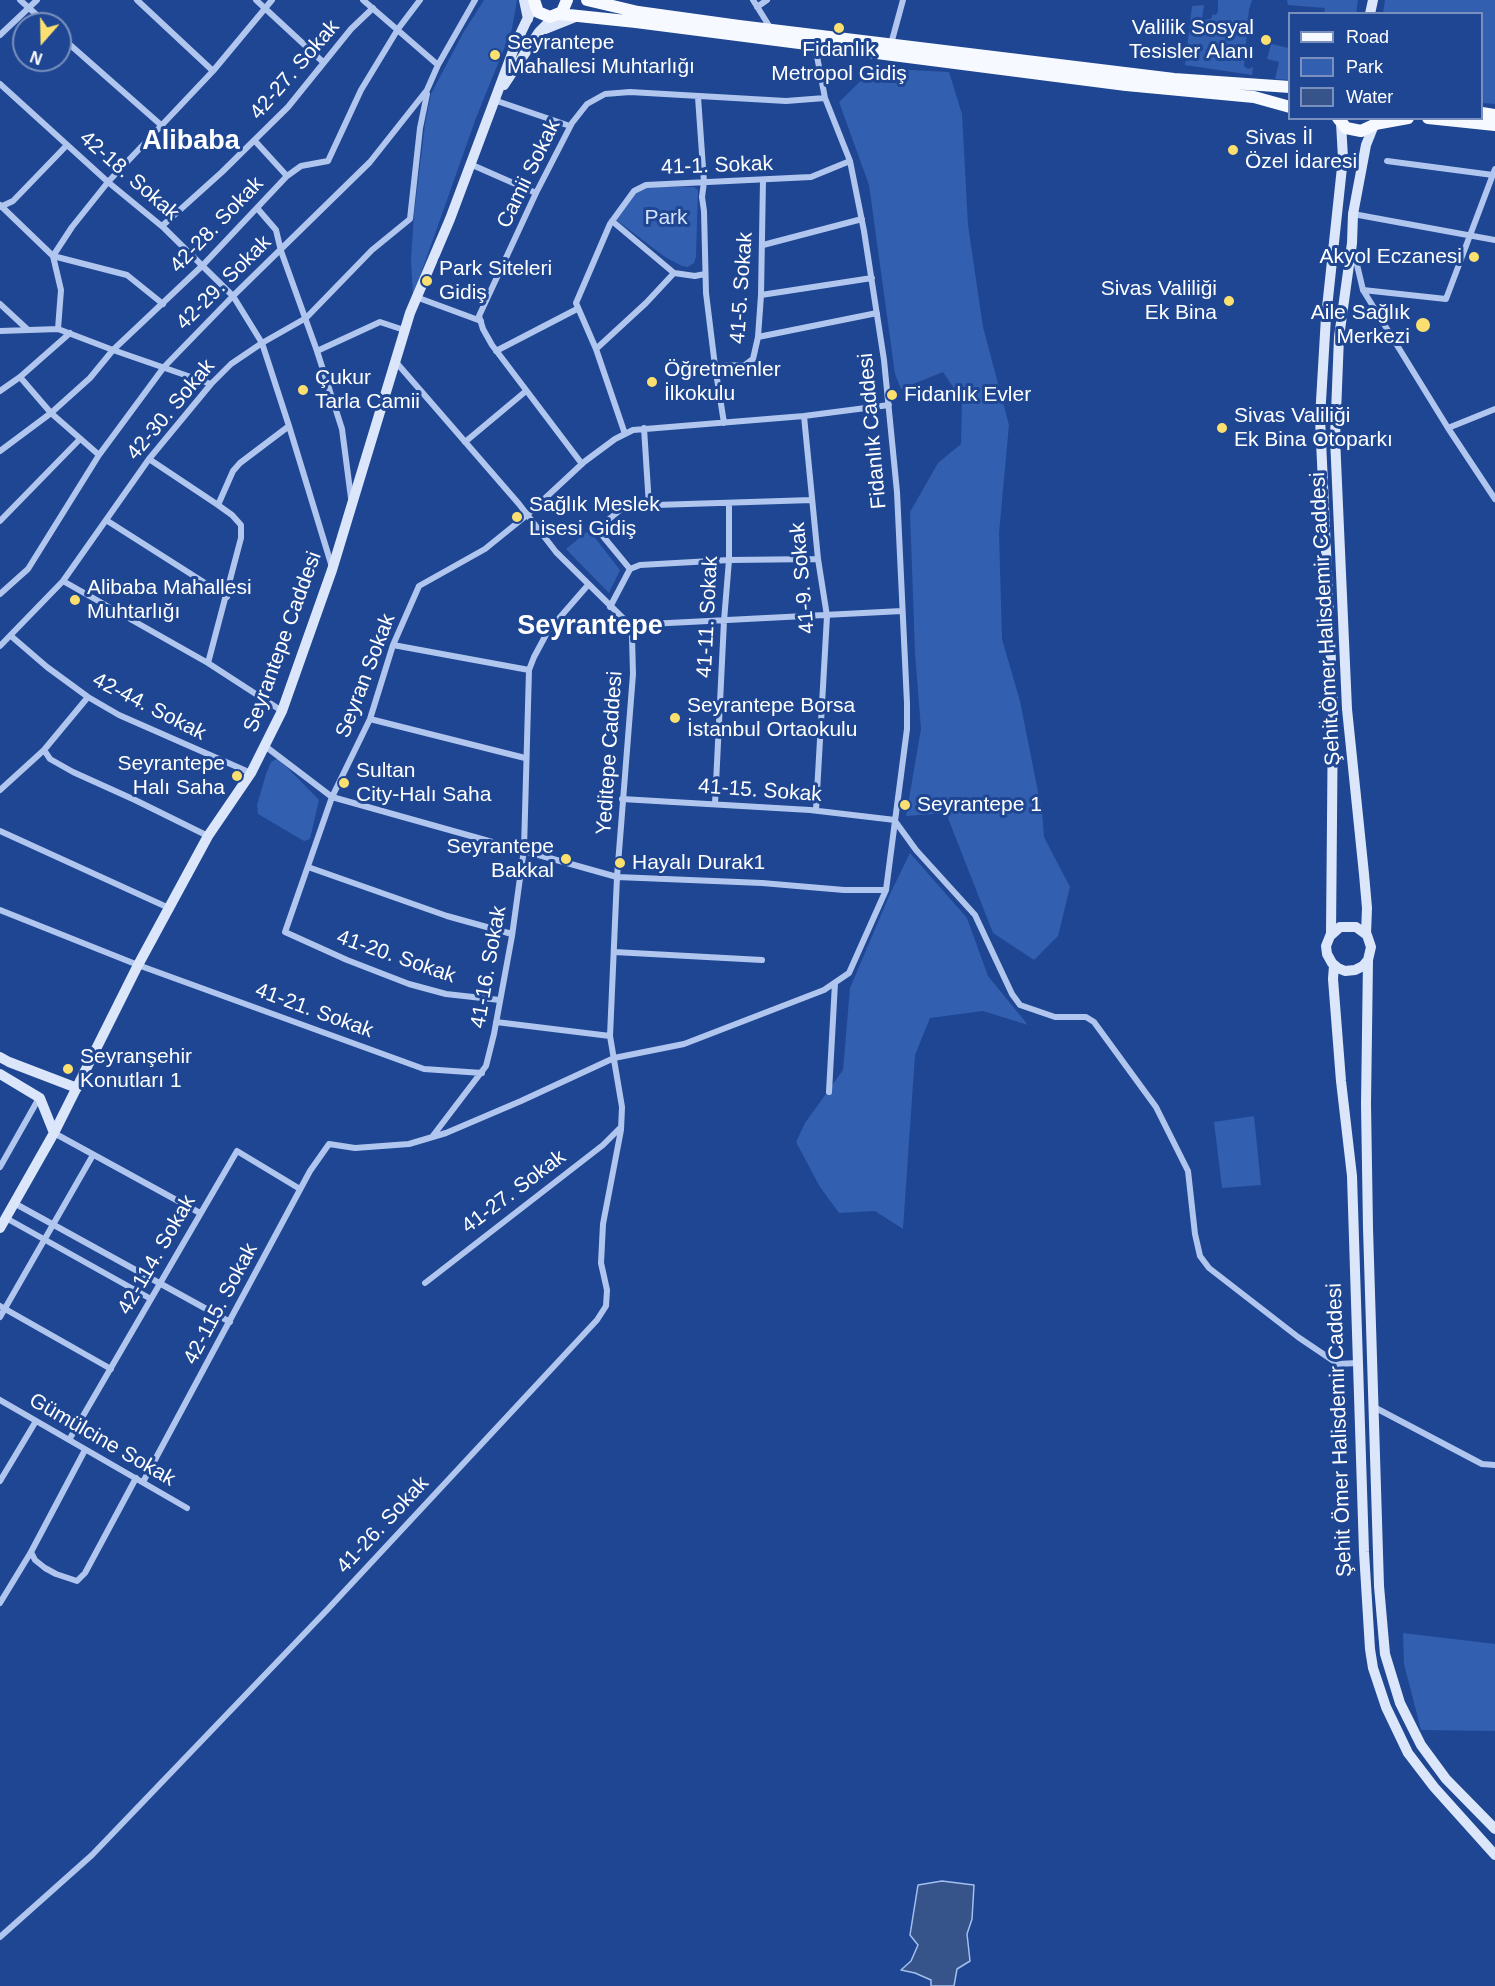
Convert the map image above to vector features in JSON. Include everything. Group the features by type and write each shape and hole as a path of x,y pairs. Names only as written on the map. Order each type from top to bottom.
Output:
{"main road":[{"path":"557,15 564,10 567,0"},
{"path":"587,0 611,3 638,12 771,30 1174,79 1288,87"},
{"path":"531,2 543,15 636,22 1126,85 1254,97 1288,106"},
{"name":"Seyrantepe Caddesi","path":"3,1223 54,1133 138,965 208,836 251,773 282,711 332,570 404,330 516,43 528,19 531,2"},
{"name":"Seyrantepe Caddesi","path":"494,100 539,32 557,15"},
{"path":"539,32 575,17"},
{"path":"1337,120 1346,128 1361,131 1376,123 1395,120"},
{"name":"Şehit Ömer Halisdemir Caddesi","path":"1331,934 1333,706 1320,418 1326,317 1343,158 1337,120"},
{"path":"1447,120 1495,125"},
{"name":"Şehit Ömer Halisdemir Caddesi","path":"1366,934 1367,908 1347,710 1335,438 1339,337 1352,243 1353,214 1366,145 1376,123"},
{"path":"1348,926 1358,928 1366,934 1371,947 1368,960 1361,968 1354,971 1334,966 1326,951 1327,941 1331,934 1348,926"},
{"name":"Şehit Ömer Halisdemir Caddesi","path":"1368,960 1366,1104 1372,1406 1381,1617 1390,1676 1408,1722 1431,1760 1468,1803 1495,1828"},
{"name":"Şehit Ömer Halisdemir Caddesi","path":"1334,966 1341,1081 1352,1176 1367,1615 1373,1668 1386,1707 1408,1753 1434,1787 1495,1855"},
{"path":"0,1057 77,1088"},
{"path":"0,1074 40,1098 54,1133"}],"street":[{"path":"20,0 33,12"},
{"path":"0,34 37,0"},
{"path":"137,0 213,71"},
{"path":"256,0 323,63"},
{"path":"58,329 61,290 53,255 108,182 213,71 272,0"},
{"path":"363,0 438,65"},
{"name":"42-28. Sokak","path":"0,451 51,413 90,378 113,350 203,265 287,176 301,166 328,161 361,90 398,29 420,0"},
{"name":"42-29. Sokak","path":"0,594 28,569 99,455 164,367 370,162 427,90 438,65 475,0"},
{"path":"753,0 771,30"},
{"path":"757,7 767,0"},
{"path":"891,44 903,0"},
{"name":"42-27. Sokak","path":"162,226 255,141 288,107 351,29 373,8"},
{"name":"Fidanlık Caddesi","path":"329,1144 355,1148 409,1144 431,1138 521,1101 614,1058 684,1044 824,990 849,973 886,890 908,729 897,492 878,313 862,219 850,161 825,98 815,46"},
{"path":"72,47 161,125"},
{"name":"42-18. Sokak","path":"0,84 108,182 162,226 233,296 262,343 332,570"},
{"name":"42-30. Sokak","path":"0,646 63,581 149,459 211,384 231,364 306,318 372,250 410,219 420,128 427,90"},
{"name":"Camii Sokak","path":"481,321 480,316 536,193 570,126 587,104 605,94 630,92 786,100 825,98"},
{"path":"698,97 704,182 702,197 705,274 724,423"},
{"path":"494,100 570,126"},
{"path":"255,141 287,176"},
{"path":"67,145 13,201 0,206 53,255 127,275 163,304"},
{"name":"41-1. Sokak","path":"578,309 576,303 612,221 634,191 646,185 811,177 850,161"},
{"path":"1363,290 1446,299 1494,172 1387,161"},
{"path":"470,164 536,193"},
{"name":"41-5. Sokak","path":"715,366 745,364 753,359 758,337 761,295 763,180"},
{"path":"256,208 276,230 280,251 317,351 342,429 352,501"},
{"path":"1353,214 1495,240"},
{"path":"763,245 862,219"},
{"path":"612,221 674,273 694,276 705,274"},
{"path":"1352,243 1363,290 1448,428 1495,498"},
{"path":"596,349 646,303 674,273"},
{"path":"761,295 872,278"},
{"path":"416,297 481,321 496,351 582,464"},
{"path":"0,304 27,329"},
{"path":"496,351 578,309 596,349 625,434"},
{"path":"758,337 878,313"},
{"path":"317,351 380,322 404,330"},
{"path":"0,331 58,329 211,384"},
{"path":"0,391 20,377 70,333"},
{"path":"394,361 528,515 556,552 630,625 902,611"},
{"path":"20,377 51,413 99,455"},
{"path":"465,442 526,391"},
{"name":"Seyran Sokak","path":"285,933 332,797 370,719 393,645 419,586 485,549 528,515 582,464 615,439 633,430 804,416 889,405"},
{"path":"1448,428 1495,409"},
{"name":"41-9. Sokak","path":"804,416 818,559 827,616 816,810"},
{"path":"218,505 233,471 240,463 289,426"},
{"path":"644,428 650,506"},
{"path":"0,521 80,439"},
{"path":"149,459 232,515 241,525 241,538 227,597 208,663"},
{"path":"1488,488 1495,484"},
{"path":"630,569 597,529 625,506 812,500"},
{"name":"41-11. Sokak","path":"715,804 729,560 729,504"},
{"path":"106,520 227,597"},
{"path":"610,607 630,569 639,565 729,560 818,559"},
{"path":"63,581 208,663 282,711"},
{"name":"41-16. Sokak","path":"431,1138 486,1066 496,1022 524,849 529,670 548,631 588,585"},
{"name":"Yeditepe Caddesi","path":"614,1058 610,1036 617,877 634,645 630,625"},
{"name":"42-44. Sokak","path":"11,636 47,667 88,697 119,715 251,773"},
{"path":"393,645 529,670"},
{"path":"0,790 44,750 88,697"},
{"path":"370,719 525,758"},
{"path":"265,746 332,797 443,830 524,849 617,877 762,883 844,890 886,890"},
{"path":"44,750 50,759 73,772 208,836"},
{"name":"41-15. Sokak","path":"622,799 816,810 895,820"},
{"path":"895,820 916,850 975,915 1012,994 1020,1005 1055,1017 1086,1017 1094,1022 1156,1107 1188,1171 1195,1234 1200,1256 1209,1268 1298,1337 1338,1364 1357,1363"},
{"path":"0,831 169,908"},
{"path":"308,867 447,916 512,934"},
{"name":"41-21. Sokak","path":"0,910 138,965 424,1069 482,1072"},
{"name":"41-20. Sokak","path":"285,933 410,984 446,994 500,1000"},
{"path":"614,952 762,960"},
{"path":"829,1092 834,983"},
{"path":"496,1022 610,1036"},
{"name":"41-26. Sokak","path":"0,1937 92,1855 327,1610 597,1320 606,1306 607,1290 601,1263 603,1224 621,1127 622,1107 614,1058"},
{"path":"0,1167 40,1098"},
{"name":"41-27. Sokak","path":"425,1283 603,1145 621,1127"},
{"path":"54,1133 200,1213"},
{"name":"42-115. Sokak","path":"144,1482 300,1189 329,1144"},
{"name":"42-114. Sokak","path":"69,1440 237,1150 300,1189"},
{"path":"0,1317 2,1308 45,1240 93,1155"},
{"path":"14,1203 230,1322"},
{"path":"3,1223 45,1240 151,1299"},
{"path":"2,1308 111,1369"},
{"name":"Gümülcine Sokak","path":"0,1400 187,1508"},
{"path":"1372,1406 1482,1464 1495,1465"},
{"path":"0,1481 36,1421"},
{"path":"0,1603 31,1552 86,1450"},
{"path":"31,1552 35,1560 45,1568 77,1581 85,1573 136,1478"}],"green space":[{"path":"484,0 517,0 512,29 476,118 413,296 411,260 414,214 431,94 463,33"},
{"path":"1218,0 1252,0 1244,66 1248,69 1253,67 1252,75 1185,65 1192,6 1204,5 1202,20 1211,19 1218,11"},
{"path":"1287,0 1358,0 1356,12 1324,12 1325,8 1288,5"},
{"path":"1385,0 1495,0 1495,104 1483,103 1483,12 1383,12"},
{"path":"1271,44 1288,48 1288,80 1275,79 1279,62 1267,59"},
{"path":"874,68 949,72 962,114 968,225 983,327 1009,425 999,533 1002,639 1020,701 1042,812 1044,837 1070,887 1058,936 1034,960 993,933 946,813 906,816 921,729 915,653 910,512 938,463 961,444 962,400 943,372 901,389 895,374 869,185 839,102"},
{"name":"Park","path":"648,187 694,187 698,190 696,257 694,263 688,267 665,257 615,219 631,196"},
{"path":"589,530 620,570 609,593 566,549"},
{"path":"278,758 319,800 310,839 304,841 258,814 257,805 266,774 271,762"},
{"path":"910,853 967,918 988,976 1028,1025 983,1011 930,1018 915,1055 903,1229 875,1211 839,1213 820,1187 796,1142 805,1123 843,1070 850,988"},
{"path":"1254,1116 1261,1185 1222,1188 1214,1122"},
{"path":"1403,1633 1495,1644 1495,1731 1421,1730 1404,1664"}],"water":[{"path":"942,1881 974,1885 972,1919 967,1934 970,1961 957,1969 954,1986 931,1986 931,1980 901,1970 911,1961 918,1945 910,1935 918,1885"}],"place":[{"name":"Fidanlık Metropol Gidiş","path":"839,28"},
{"name":"Valilik Sosyal Tesisler Alanı","path":"1266,40"},
{"name":"Seyrantepe Mahallesi Muhtarlığı","path":"495,55"},
{"name":"Sivas İl Özel İdaresi","path":"1233,150"},
{"name":"Akyol Eczanesi","path":"1474,257"},
{"name":"Park Siteleri Gidiş","path":"427,281"},
{"name":"Sivas Valiliği Ek Bina","path":"1229,301"},
{"name":"Aile Sağlık Merkezi","path":"1423,325"},
{"name":"Öğretmenler İlkokulu","path":"652,382"},
{"name":"Çukur Tarla Camii","path":"303,390"},
{"name":"Fidanlık Evler","path":"892,395"},
{"name":"Sivas Valiliği Ek Bina Otoparkı","path":"1222,428"},
{"name":"Sağlık Meslek Lisesi Gidiş","path":"517,517"},
{"name":"Alibaba Mahallesi Muhtarlığı","path":"75,600"},
{"name":"Seyrantepe Borsa İstanbul Ortaokulu","path":"675,718"},
{"name":"Seyrantepe Halı Saha","path":"237,776"},
{"name":"Sultan City-Halı Saha","path":"344,783"},
{"name":"Seyrantepe 1","path":"905,805"},
{"name":"Seyrantepe Bakkal","path":"566,859"},
{"name":"Hayalı Durak1","path":"620,863"},
{"name":"Seyranşehir Konutları 1","path":"68,1069"}],"district":[{"name":"Alibaba","path":"191,142"},
{"name":"Seyrantepe","path":"590,627"}]}
